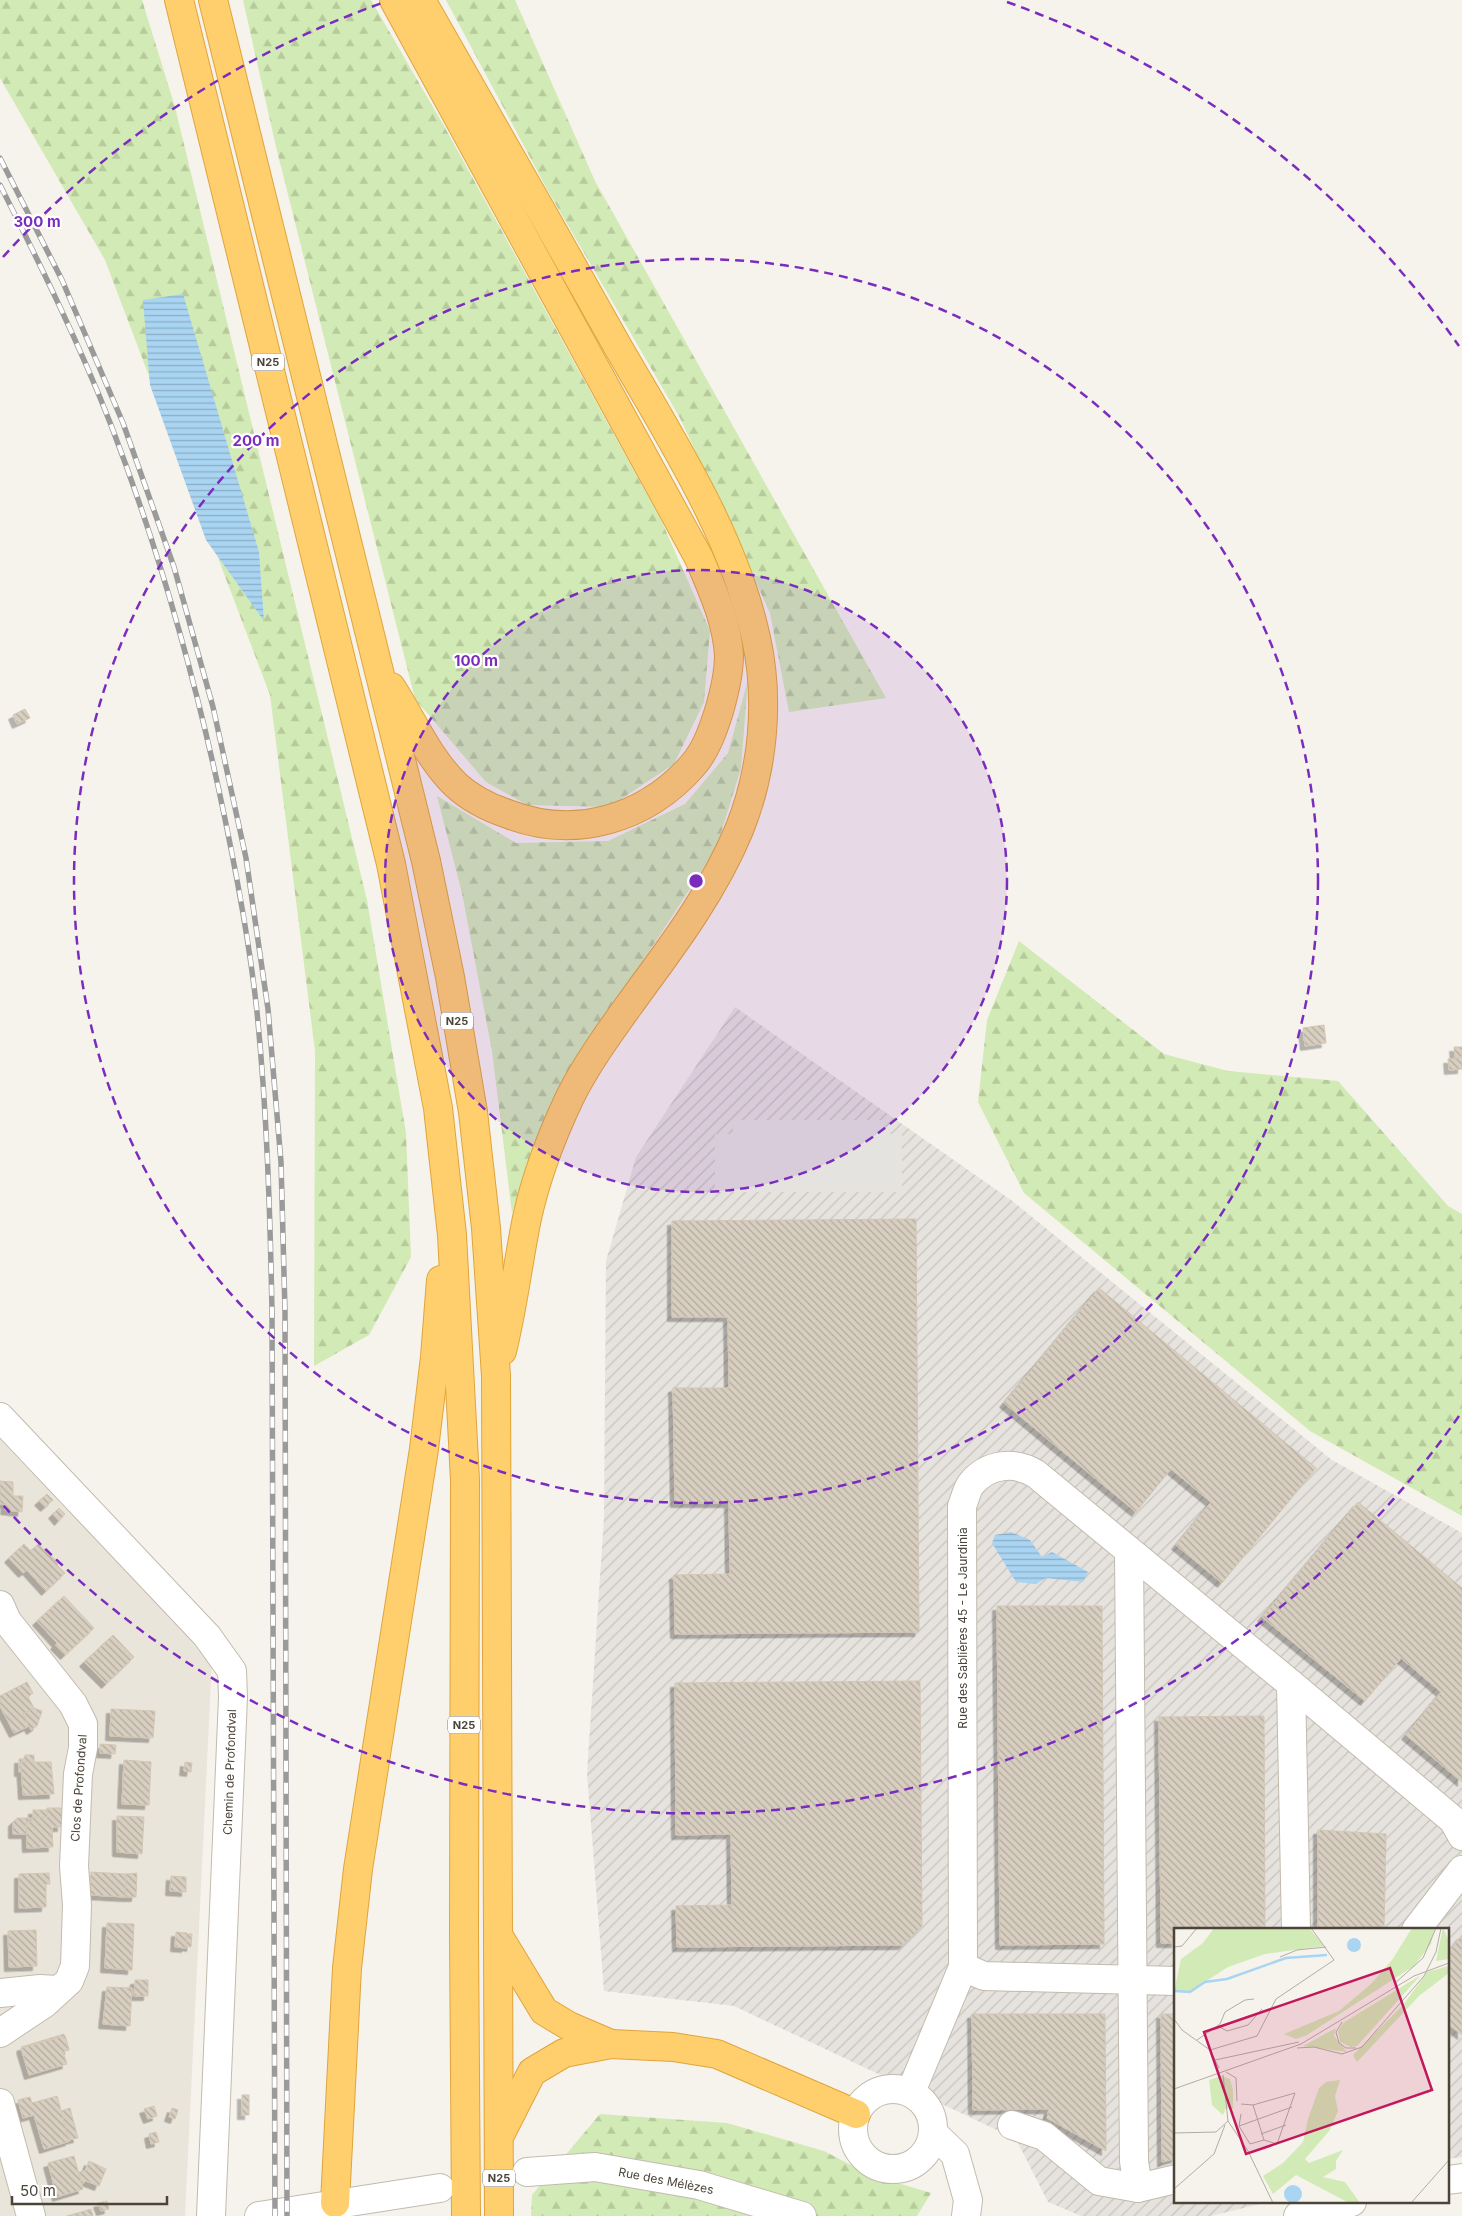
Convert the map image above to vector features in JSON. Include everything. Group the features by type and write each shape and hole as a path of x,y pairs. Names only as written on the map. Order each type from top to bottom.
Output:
{"highway":[{"name":"N25","path":"213,0 381,672 426,861 450,977 473,1112 486,1228 496,1376 499,2216"},
{"path":"381,672 410,715 431,753 456,785 490,807 529,823 572,826 610,820 641,808 667,791 694,764 712,733 724,696 729,656 720,610 699,558 394,0"},
{"path":"421,0 676,448 722,539 740,581 757,641 764,709 758,768 740,829 710,889 656,970 603,1041 571,1096 546,1154 528,1215 513,1304 496,1376"},
{"name":"N25","path":"179,6 391,864 438,1108 452,1235 465,1480 464,1933 466,2216"},
{"path":"335,2204 347,1968 358,1869 424,1449 435,1357 438,1289 452,1235"},
{"path":"498,1934 544,2011 569,2026 611,2044"},
{"path":"498,2139 532,2072 564,2053 611,2044 672,2047 717,2054 856,2114"}],"street":[{"name":"Chemin de Profondval","path":"0,1417 207,1636 232,1671 232,1717 211,2216"},
{"name":"Rue des Sablières 45 - Le Jaurdinia","path":"908,2091 915,2082 963,1967 962,1506 970,1484 986,1470 1004,1464 1024,1467 1291,1684 1453,1820 1462,1836"},
{"path":"1129,1552 1134,2161 1138,2188"},
{"name":"Clos de Profondval","path":"0,1605 7,1621 73,1704 83,1724 83,1748 78,1774 74,1866 77,1904 75,1966 69,1982 57,1990 44,2003 0,2034"},
{"path":"1291,1684 1296,1928"},
{"path":"1418,1928 1462,1870"},
{"path":"963,1967 984,1976 1174,1981"},
{"path":"0,1993 40,1989 57,1990"},
{"path":"896,2088 908,2091 923,2101 932,2116 934,2134 929,2149 919,2160 907,2167 894,2169 881,2167 869,2162 860,2152 855,2140 853,2127 856,2114 862,2103 872,2095 883,2090 896,2088"},
{"path":"0,2103 31,2216"},
{"path":"1012,2125 1044,2136 1099,2181 1138,2188 1174,2179"},
{"path":"934,2134 955,2154 968,2200 966,2216"},
{"path":"919,2160 942,2168 962,2178"},
{"name":"Rue des Mélèzes","path":"527,2172 595,2167 699,2185 802,2216"},
{"path":"259,2216 440,2188"},
{"path":"1298,2216 1344,2204"}],"shaded area":[{"path":"735,1007 1011,1200 1332,1460 1462,1533 1462,2157 1450,2159 1450,1928 1174,1928 1174,2204 1260,2204 1211,2216 1081,2216 1048,2202 1016,2139 734,2006 604,1991 587,1773 604,1517 606,1261 636,1157"},
{"path":"733,1120 885,1120 885,1134 902,1134 902,1192 715,1192 715,1134 733,1134"},
{"path":"0,1435 212,1660 185,2216 0,2216"}],"green space":[{"path":"0,0 142,0 175,107 367,900 406,1133 411,1257 369,1335 314,1366 315,1051 270,695 105,260 0,78"},
{"path":"243,0 371,0 444,126 661,520 710,631 704,702 674,764 609,807 527,805 486,782 415,699 276,147"},
{"path":"446,0 515,0 595,181 886,698 789,712 770,613 680,418 548,191"},
{"path":"748,680 741,768 716,849 584,1051 543,1123 512,1213 492,1051 462,893 437,796 516,843 608,841 685,804 728,753"},
{"path":"1019,941 1164,1054 1228,1071 1338,1081 1448,1206 1462,1214 1462,1516 1310,1431 1024,1193 978,1102 987,1020"},
{"path":"600,2114 727,2123 824,2151 868,2174 931,2193 917,2216 531,2216 532,2195"}],"water":[{"path":"183,294 259,552 264,621 206,540 150,385 143,300"},
{"path":"1011,1532 1030,1540 1042,1557 1052,1552 1088,1572 1083,1582 1046,1578 1036,1584 1016,1582 992,1543 995,1535"}],"building":[{"path":"25,709 30,718 17,724 13,715"},
{"path":"1324,1025 1326,1043 1305,1046 1303,1028"},
{"path":"1454,1047 1462,1047 1462,1057 1455,1058"},
{"path":"1462,1058 1462,1069 1449,1070 1448,1059"},
{"path":"916,1219 919,1632 675,1634 674,1575 730,1574 729,1503 675,1503 673,1388 729,1388 728,1317 672,1317 672,1221"},
{"path":"1099,1288 1316,1468 1222,1583 1176,1545 1211,1502 1171,1469 1136,1512 1004,1403"},
{"path":"0,1481 13,1482 13,1496 23,1496 22,1512 5,1510 6,1504 0,1504"},
{"path":"47,1494 53,1500 45,1507 39,1501"},
{"path":"1358,1502 1462,1588 1462,1782 1406,1735 1441,1692 1401,1658 1365,1701 1262,1617"},
{"path":"59,1508 65,1514 59,1521 53,1514"},
{"path":"24,1544 31,1551 38,1544 59,1563 57,1565 65,1573 46,1591 27,1570 23,1573 9,1558"},
{"path":"64,1596 94,1628 65,1655 37,1621"},
{"path":"997,1606 1102,1606 1104,1944 1000,1945"},
{"path":"113,1635 134,1657 106,1684 84,1662"},
{"path":"920,1681 922,1926 903,1945 677,1947 676,1906 732,1905 731,1834 676,1835 675,1683"},
{"path":"27,1682 33,1693 28,1697 34,1708 23,1714 29,1726 14,1733 0,1706 0,1696"},
{"path":"34,1708 42,1711 37,1726 31,1730 23,1714"},
{"path":"111,1709 155,1711 153,1738 110,1736"},
{"path":"1264,1716 1265,1928 1174,1928 1174,1943 1161,1943 1159,1717"},
{"path":"100,1744 116,1745 115,1754 100,1753"},
{"path":"25,1755 34,1755 34,1762 21,1762 21,1772 19,1772 19,1759 24,1759"},
{"path":"124,1760 151,1762 149,1805 122,1804"},
{"path":"21,1762 51,1762 54,1794 23,1795"},
{"path":"185,1762 192,1763 191,1772 184,1771"},
{"path":"47,1808 61,1808 62,1827 54,1827 52,1829 53,1847 27,1848 26,1822 32,1822 32,1817 47,1817"},
{"path":"33,1810 47,1810 47,1817 33,1817"},
{"path":"117,1816 144,1817 142,1854 117,1852"},
{"path":"17,1818 30,1818 30,1821 26,1822 26,1834 13,1834 13,1822"},
{"path":"1318,1830 1386,1834 1384,1928 1318,1928"},
{"path":"91,1872 126,1874 125,1897 90,1895"},
{"path":"49,1873 50,1884 46,1884 46,1907 19,1908 19,1874"},
{"path":"137,1873 136,1897 125,1897 126,1874"},
{"path":"171,1876 186,1877 186,1892 170,1891"},
{"path":"107,1923 134,1924 132,1970 105,1968"},
{"path":"36,1930 37,1966 9,1967 8,1931"},
{"path":"176,1932 187,1933 186,1948 175,1947"},
{"path":"187,1934 192,1934 191,1947 186,1946"},
{"path":"1462,1935 1462,2035 1450,2026 1450,1950"},
{"path":"135,1980 148,1980 148,1996 134,1996"},
{"path":"107,1987 132,1988 130,2026 103,2024"},
{"path":"972,2014 1105,2014 1106,2151 1047,2118 1049,2109 973,2110"},
{"path":"1161,2014 1174,2014 1174,2159 1162,2162"},
{"path":"64,2034 65,2036 21,2047"},
{"path":"65,2036 69,2050 63,2052 67,2064 29,2075 21,2048"},
{"path":"242,2095 249,2095 249,2115 242,2115"},
{"path":"57,2096 70,2141 44,2149 34,2115 23,2118 18,2100 30,2097 32,2103"},
{"path":"154,2106 157,2116 148,2119 144,2109"},
{"path":"70,2108 78,2138 69,2140 61,2111"},
{"path":"172,2108 178,2110 175,2119 169,2117"},
{"path":"156,2132 159,2142 151,2144 149,2134"},
{"path":"74,2156 83,2189 57,2197 48,2163"},
{"path":"89,2161 106,2169 99,2186 86,2181 82,2185 79,2172 85,2171"},
{"path":"107,2201 109,2209 101,2211 98,2203"},
{"path":"91,2209 93,2216 67,2216"}],"railway":[{"path":"0,158 62,280 123,423 174,567 213,707 246,858 268,1009 281,1162 285,1311 287,2216"},
{"path":"0,185 59,304 99,394 158,558 196,694 218,786 230,842 254,984 266,1124 272,1311 275,2216"}]}
